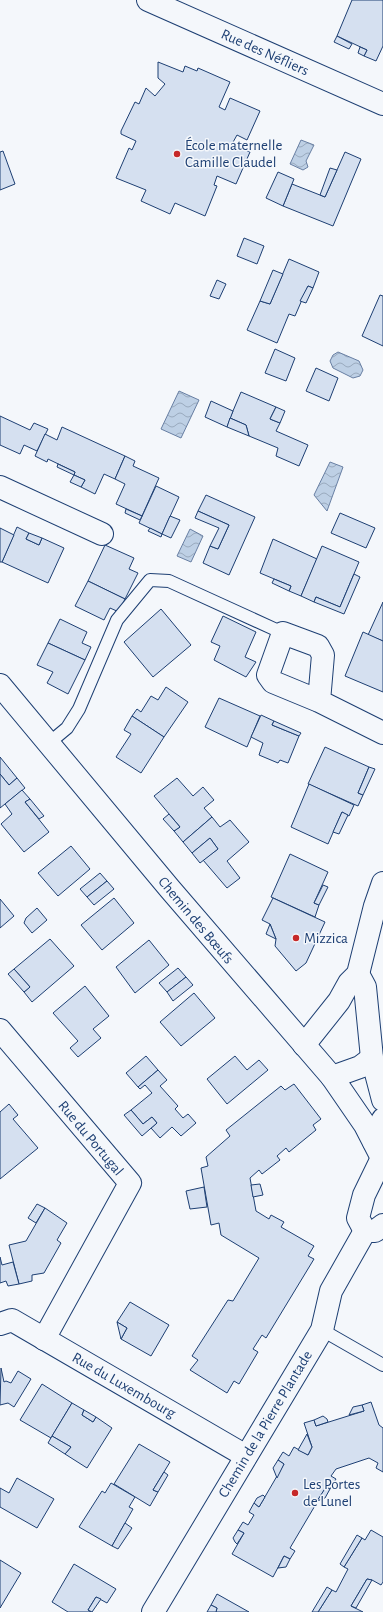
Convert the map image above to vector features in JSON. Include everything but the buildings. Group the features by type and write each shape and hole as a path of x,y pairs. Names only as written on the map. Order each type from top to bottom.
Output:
{"street":[{"name":"Rue des Néfliers","path":"148,0 383,104"},
{"path":"0,487 102,534"},
{"path":"319,701 323,655 318,646 283,633 268,675 274,682 319,701 383,733"},
{"name":"Chemin des Bœufs","path":"0,685 170,889 332,1077 365,1126 379,1154"},
{"path":"304,1045 339,1000 349,983 358,974 379,907 383,883"},
{"path":"358,974 365,987 372,1058 383,1100"},
{"name":"Rue du Portugal","path":"0,1030 130,1182 44,1339"},
{"path":"332,1077 360,1067 372,1058"},
{"path":"379,1154 383,1118"},
{"name":"Chemin de la Pierre Plantade","path":"153,1612 322,1330 331,1291 374,1228 358,1218 364,1195 379,1154"},
{"name":"Rue du Luxembourg","path":"0,1324 12,1320 246,1456"}],"lane":[{"path":"49,744 67,728 79,709 117,620 150,580 169,581 283,633"},
{"path":"322,1330 383,1365"}],"water":[{"path":"301,140 314,145 306,161 308,167 303,170 290,164"},
{"path":"338,352 359,361 363,370 360,376 353,378 333,368 330,361 333,355"},
{"path":"179,391 199,400 181,438 161,429"},
{"path":"330,462 343,467 327,511 314,495"},
{"path":"190,529 203,536 191,562 177,556"}],"place":[{"name":"École maternelle Camille Claudel","path":"177,154"},
{"name":"Mizzica","path":"296,938"},
{"name":"Les Portes de Lunel","path":"295,1493"}]}
